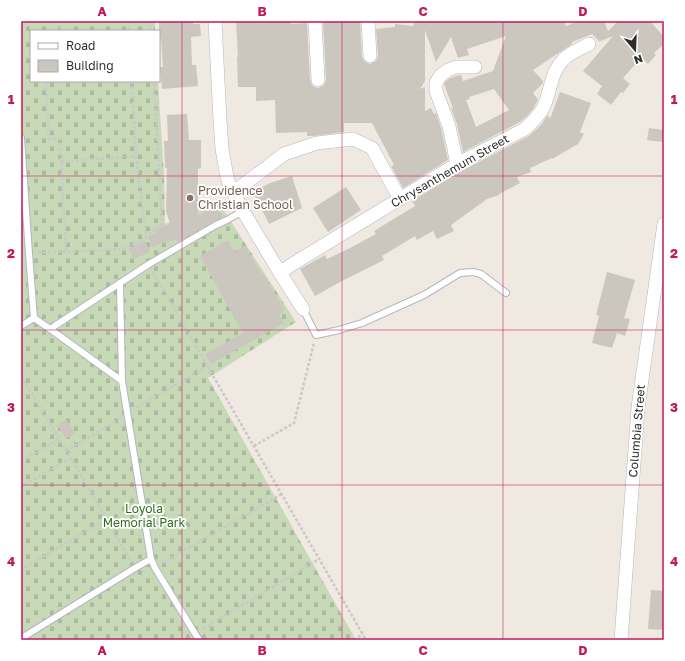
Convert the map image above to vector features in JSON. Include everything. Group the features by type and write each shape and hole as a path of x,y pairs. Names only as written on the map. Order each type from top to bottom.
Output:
{"street":[{"path":"215,21 219,114 222,149 227,177 243,211 303,309"},
{"path":"315,21 318,80"},
{"path":"368,21 370,56"},
{"name":"Chrysanthemum Street","path":"280,273 457,164 525,129 543,109 556,69 561,61 589,44"},
{"path":"457,164 449,126 436,91 436,83 440,76 448,70 456,67 475,67"},
{"path":"234,192 284,154 317,143 353,139 372,148 400,200"},
{"name":"Columbia Street","path":"621,640 638,408 664,224"}],"lane":[{"path":"21,138 28,254 34,318"},
{"path":"50,328 149,264 216,224 243,211"},
{"path":"21,235 28,239"},
{"path":"303,309 316,335 362,323 424,295 460,273 473,272 481,274 506,293"},
{"path":"120,283 122,381 151,559 199,640"},
{"path":"21,326 34,318"},
{"path":"34,318 122,381"},
{"path":"23,640 25,636 151,559"}],"path":[{"path":"48,82 46,83 49,139 60,139 66,252"},
{"path":"132,82 136,156 146,238"},
{"path":"28,254 123,249 146,238 153,230 162,224 154,82"},
{"path":"61,162 136,156"},
{"path":"149,264 366,640"},
{"path":"254,446 294,423 316,335"},
{"path":"21,376 135,568"},
{"path":"21,461 58,439"},
{"path":"21,487 71,458"},
{"path":"155,568 282,494"},
{"path":"21,570 106,519"},
{"path":"195,633 319,559"},
{"path":"354,640 363,634"}],"green space":[{"name":"Loyola Memorial Park","path":"21,21 155,21 155,30 30,30 30,82 158,82 164,177 165,224 219,203 296,322 208,378 356,640 21,640"}],"building":[{"path":"159,21 193,21 193,24 200,24 201,36 191,37 192,65 196,65 198,86 162,89 160,67 163,67"},
{"path":"236,21 291,21 291,24 307,23 310,80 314,87 318,88 323,86 326,80 323,21 360,21 362,57 364,61 370,64 375,62 378,56 376,29 395,27 395,24 413,26 414,21 564,21 566,26 579,21 604,21 608,31 618,21 650,21 664,37 664,44 654,53 656,55 648,64 641,58 623,78 630,84 623,93 621,92 611,105 597,94 602,86 583,71 613,36 598,42 599,41 592,34 572,42 572,44 533,70 543,81 543,83 533,93 538,100 527,116 520,122 463,152 457,124 451,108 453,108 444,84 450,78 460,75 463,81 493,71 506,36 467,49 469,55 458,58 451,37 436,62 425,30 425,81 420,89 425,87 425,111 431,108 434,114 436,113 448,160 403,188 391,166 394,165 372,123 344,123 344,132 313,136 307,136 307,132 276,133 275,100 256,101 256,87 238,87","holes":["494,89 509,110 476,127 466,100 470,99 469,97"]},
{"path":"560,92 591,103 580,132 584,134 578,144 552,159 530,168 531,172 517,177 520,183 499,195 487,199 451,225 454,231 437,239 433,231 417,240 415,236 382,256 384,260 315,296 300,269 325,255 327,259 376,234 374,231 415,206 412,201 461,171 529,136 541,125 548,115 550,119"},
{"path":"187,114 189,140 201,140 201,168 198,169 198,215 218,205 223,217 178,242 176,239 152,247 148,236 156,234 154,230 170,224 166,211 167,168 165,168 164,141 168,141 167,115"},
{"path":"649,128 664,130 663,142 647,140"},
{"path":"292,176 302,208 269,224 253,192 270,183"},
{"path":"346,187 361,210 328,232 313,208"},
{"path":"228,240 234,252 245,245 285,311 279,314 284,323 211,364 205,354 243,333 200,256"},
{"path":"145,241 150,252 133,259 129,248"},
{"path":"607,272 635,280 624,318 630,319 625,336 617,333 612,348 592,343 599,316 596,315"},
{"path":"66,419 75,433 66,439 57,425"},
{"path":"651,590 664,591 664,630 648,629"}],"place":[{"name":"Providence Christian School","path":"190,198"}]}
